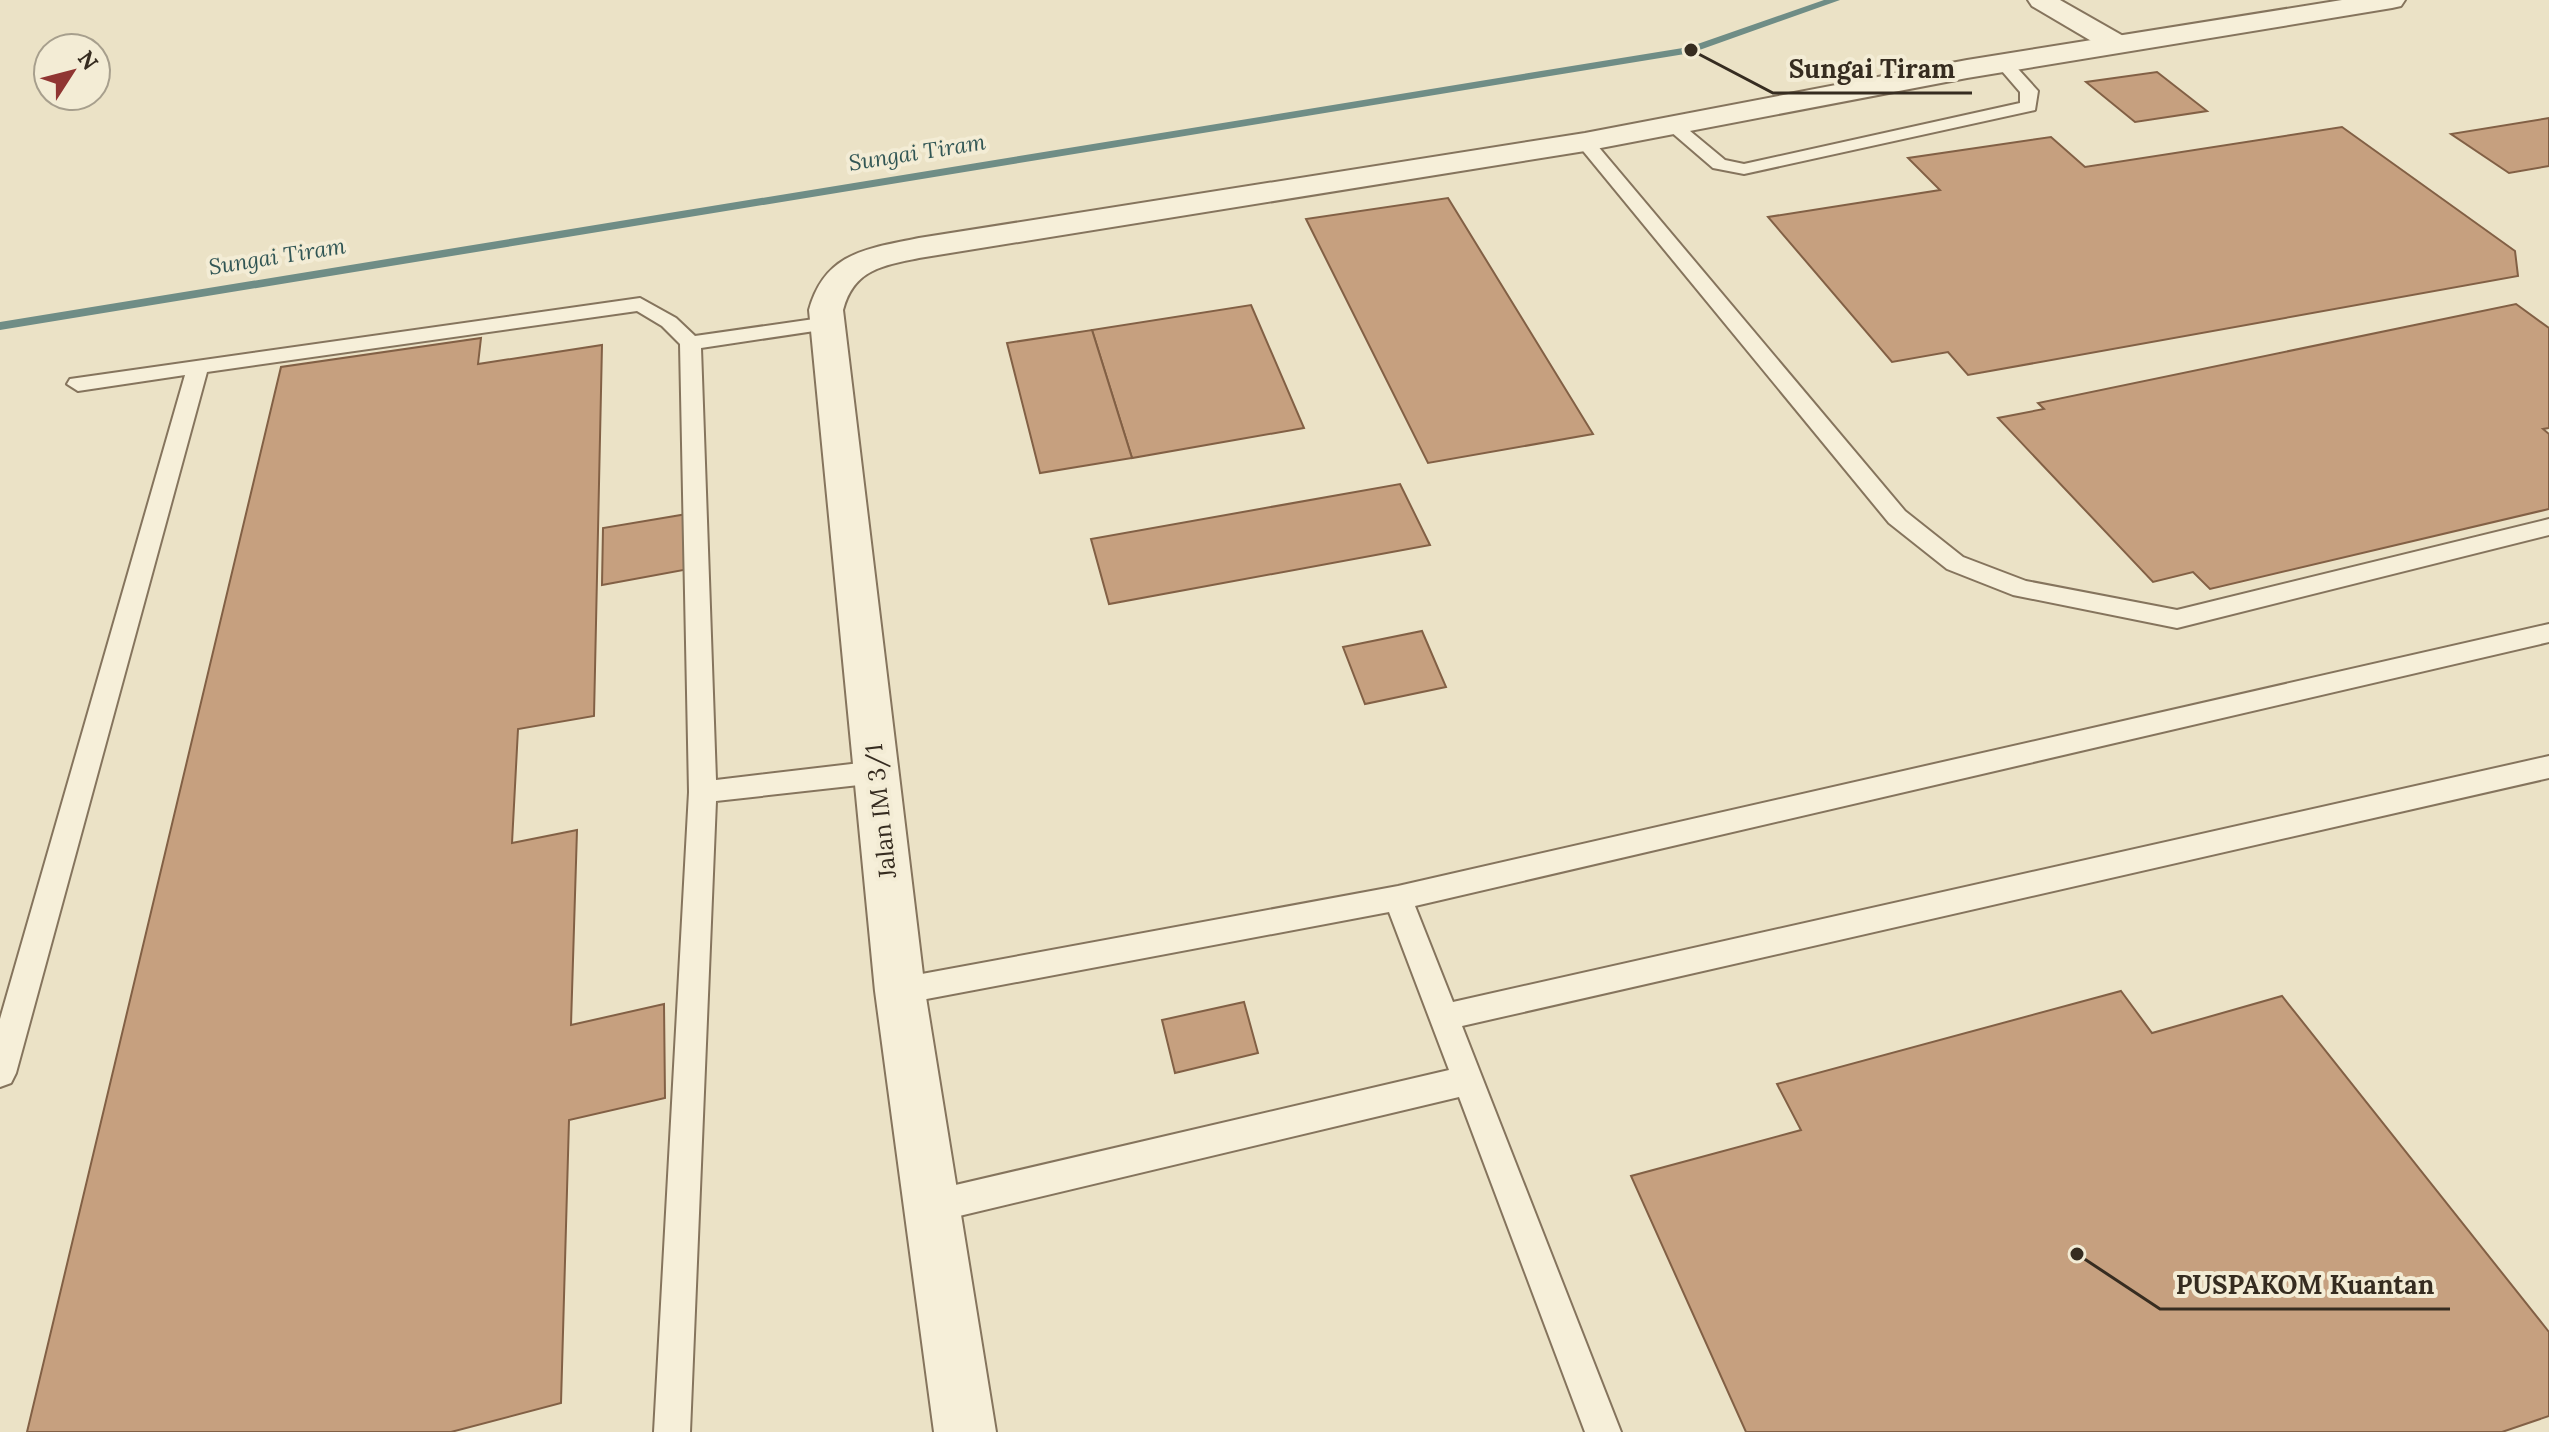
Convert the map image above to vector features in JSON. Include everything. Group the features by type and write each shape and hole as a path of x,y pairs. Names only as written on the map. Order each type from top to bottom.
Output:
{"street":[{"path":"2041,0 2115,43"},
{"name":"Jalan IM 3/1","path":"965,1432 900,991 828,323 830,289 845,270 879,257 919,248 1585,142 2115,43 2392,0"}],"lane":[{"path":"1672,125 1719,164 1744,169 2029,106 2029,91 2003,63"},
{"path":"1585,142 1897,517 1955,563 2022,589 2177,619 2549,527"},
{"path":"78,384 640,304 669,322 690,343 703,792 672,1432"},
{"path":"690,343 828,323"},
{"path":"0,1073 198,366"},
{"path":"900,991 1398,898 2549,633"},
{"path":"1444,1017 2549,767"},
{"path":"703,792 877,772"},
{"path":"1398,898 1603,1432"},
{"path":"934,1206 1469,1080"}],"building":[{"path":"2157,72 2207,111 2135,122 2086,82"},
{"path":"2549,118 2549,166 2509,173 2451,134"},
{"path":"2342,127 2515,251 2518,276 1968,375 1948,352 1892,362 1768,217 1940,190 1908,158 2051,137 2085,167"},
{"path":"1448,198 1593,434 1428,463 1306,219"},
{"path":"2516,304 2549,328 2549,428 2543,429 2549,434 2549,509 2210,589 2193,572 2153,582 1998,418 2044,409 2038,403"},
{"path":"1251,305 1304,428 1132,458 1092,330"},
{"path":"1092,330 1132,458 1040,473 1007,343"},
{"path":"481,338 478,364 602,345 594,716 518,729 512,843 577,830 571,1025 664,1004 665,1098 569,1120 561,1403 451,1432 27,1432 281,367"},
{"path":"1400,484 1430,545 1109,604 1091,539"},
{"path":"687,514 689,569 602,585 603,528"},
{"path":"1422,631 1446,687 1365,704 1343,647"},
{"path":"2121,991 2152,1033 2282,996 2549,1332 2549,1416 2502,1432 1746,1432 1631,1176 1801,1130 1777,1084"},
{"path":"1244,1002 1258,1053 1175,1073 1162,1020"}],"waterway":[{"name":"Sungai Tiram","path":"0,326 1691,50 1835,0"}],"place":[{"name":"Sungai Tiram","path":"1691,50"},
{"name":"PUSPAKOM Kuantan","path":"2077,1254"}]}
